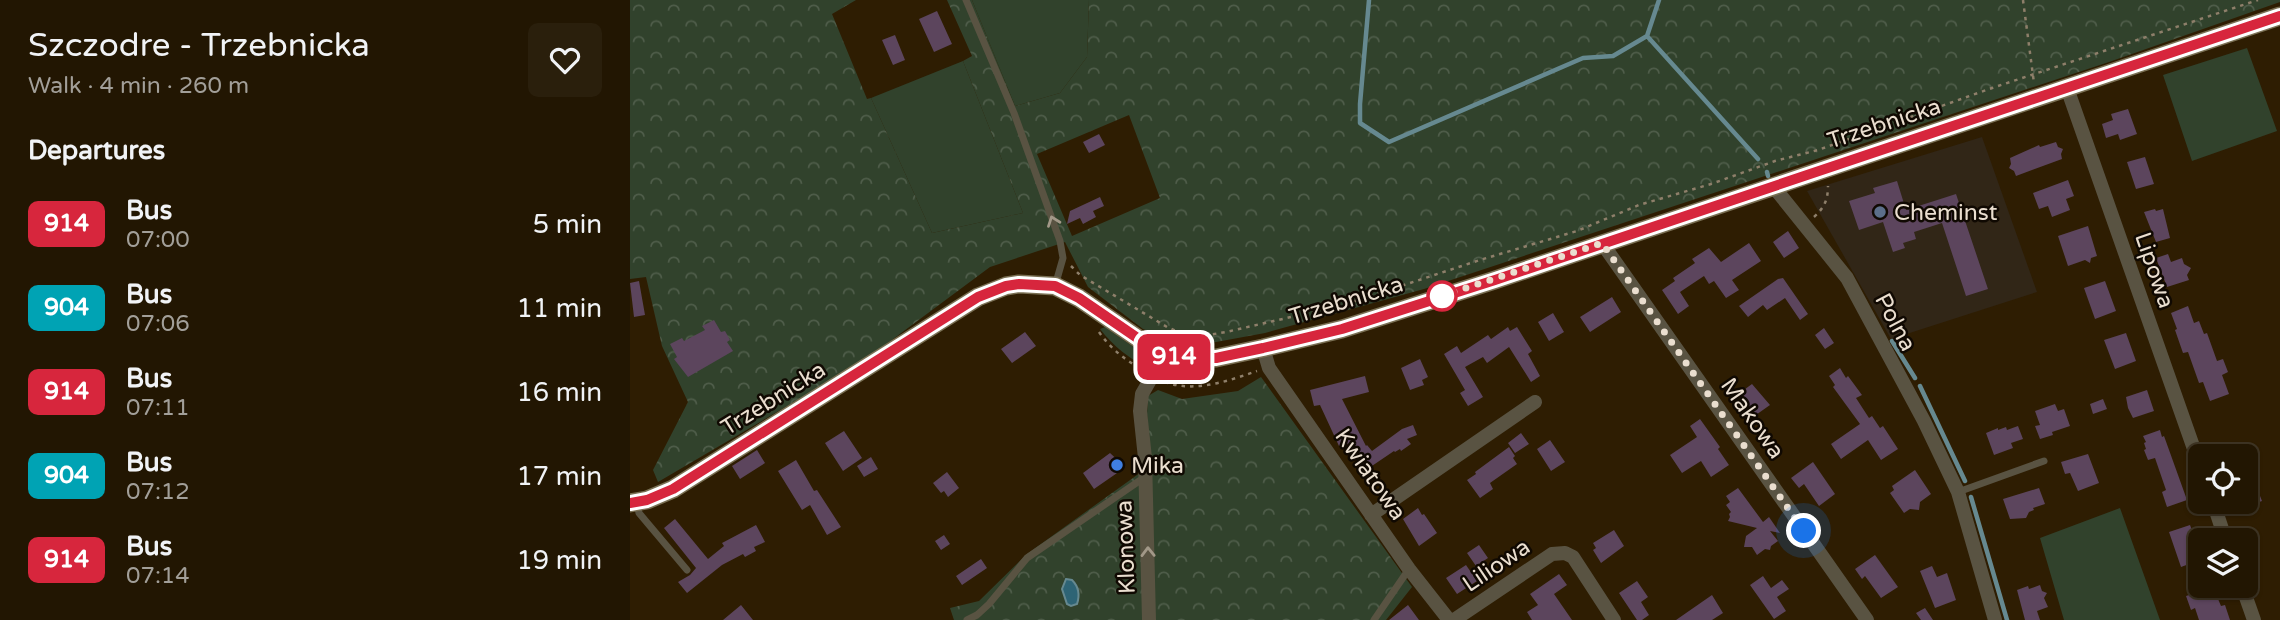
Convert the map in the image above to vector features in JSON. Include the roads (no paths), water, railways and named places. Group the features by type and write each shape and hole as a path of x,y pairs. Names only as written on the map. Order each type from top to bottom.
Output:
{"street":[{"name":"Trzebnicka","path":"633,503 673,489 978,297 1006,286 1055,286 1079,298 1143,343 1177,358 1202,359 1263,348 1367,321 2280,16"},
{"name":"Lipowa","path":"2067,88 2192,444"},
{"name":"Polna","path":"1773,186 1847,278 1924,421 1958,492 1995,620"},
{"name":"Makowa","path":"1602,243 1867,620"},
{"name":"Kwiatowa","path":"1263,348 1269,368 1371,515 1409,569 1452,620"},
{"name":"Klonowa","path":"1149,620 1145,477 1140,411 1142,394 1165,354"},
{"path":"1371,515 1535,402"},
{"name":"Liliowa","path":"1452,620 1552,554 1565,553 1573,557 1614,620"},
{"path":"2247,598 2255,620"}],"lane":[{"path":"966,0 1014,113 1060,241 1063,258 1055,286"},
{"path":"1958,492 2044,461"},
{"path":"967,620 989,604 1027,558 1145,477"},
{"path":"633,503 687,570"},
{"path":"1374,620 1409,569"}],"water":[{"path":"1066,579 1072,580 1078,591 1077,604 1071,606 1067,604 1062,589"}],"waterway":[{"path":"1369,0 1360,123 1389,142 1583,58 1613,56 1647,36 1659,0"},
{"path":"1647,36 1758,159"},
{"path":"1767,172 1768,176"},
{"path":"1892,341 1915,378"},
{"path":"1920,386 1965,481"},
{"path":"1971,497 2007,620"}],"place":[{"name":"Cheminst","path":"1880,212"},
{"name":"Mika","path":"1117,465"}]}
